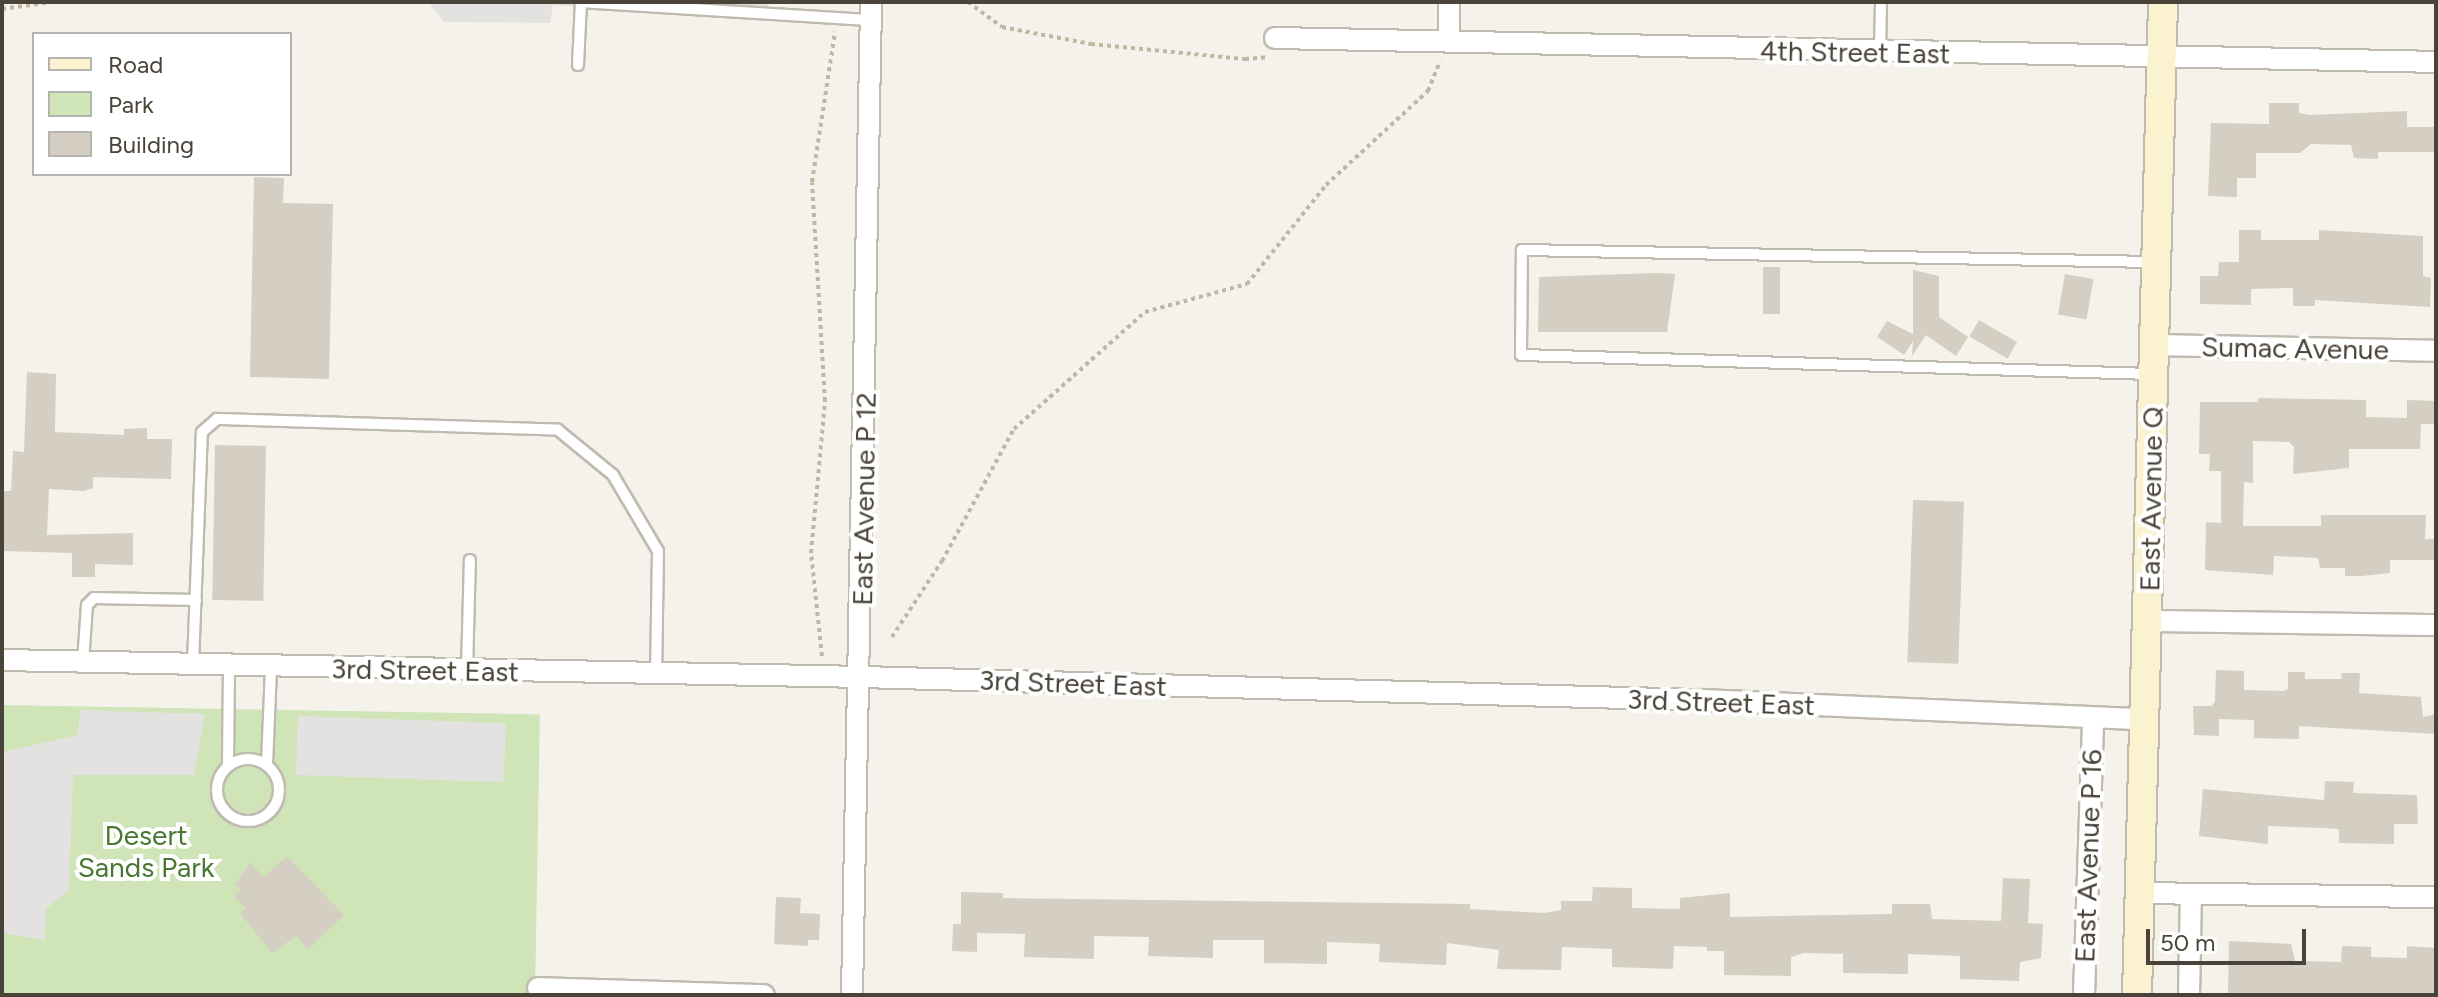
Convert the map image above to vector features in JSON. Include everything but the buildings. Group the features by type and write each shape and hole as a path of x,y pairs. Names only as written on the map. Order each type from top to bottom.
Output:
{"street":[{"path":"1449,2 1449,40"},
{"name":"East Avenue Q","path":"2137,995 2163,2"},
{"name":"East Avenue P 12","path":"852,995 861,677 871,11"},
{"name":"4th Street East","path":"1275,38 2161,59 2436,62"},
{"name":"Sumac Avenue","path":"2154,345 2436,351"},
{"path":"2149,621 2436,625"},
{"name":"3rd Street East","path":"2,660 656,676 824,676 1701,700 2143,719"},
{"name":"East Avenue P 16","path":"2084,995 2093,718"},
{"path":"2139,893 2436,897"},
{"path":"2189,995 2191,895"},
{"path":"538,988 764,995"}],"lane":[{"path":"578,65 581,2 837,18 871,11"},
{"path":"1880,53 1881,2"},
{"path":"2153,374 1521,355 1522,250 2156,262"},
{"path":"193,665 202,432 217,419 558,430 613,475 658,551 656,676"},
{"path":"467,671 470,560"},
{"path":"83,662 87,605 94,598 196,600"},
{"path":"229,665 228,764 217,782 219,803 243,821 263,817 277,801 278,781 267,764 271,667"},
{"path":"228,764 247,758 267,764"}],"path":[{"path":"2,9 52,2"},
{"path":"968,2 1002,27 1091,44 1259,60 1266,57 1275,38"},
{"path":"824,676 811,553 825,401 812,182 837,18"},
{"path":"892,637 942,561 1014,429 1145,312 1247,284 1326,185 1428,91 1449,40"}],"green space":[{"name":"Desert Sands Park","path":"2,705 540,714 535,995 2,995"}],"shaded area":[{"path":"428,2 768,2 767,21 553,5 550,23 444,22"},
{"path":"80,710 205,714 194,775 73,775 69,890 46,909 45,940 2,933 2,752 78,735"},
{"path":"298,716 506,723 504,782 296,775"}]}
